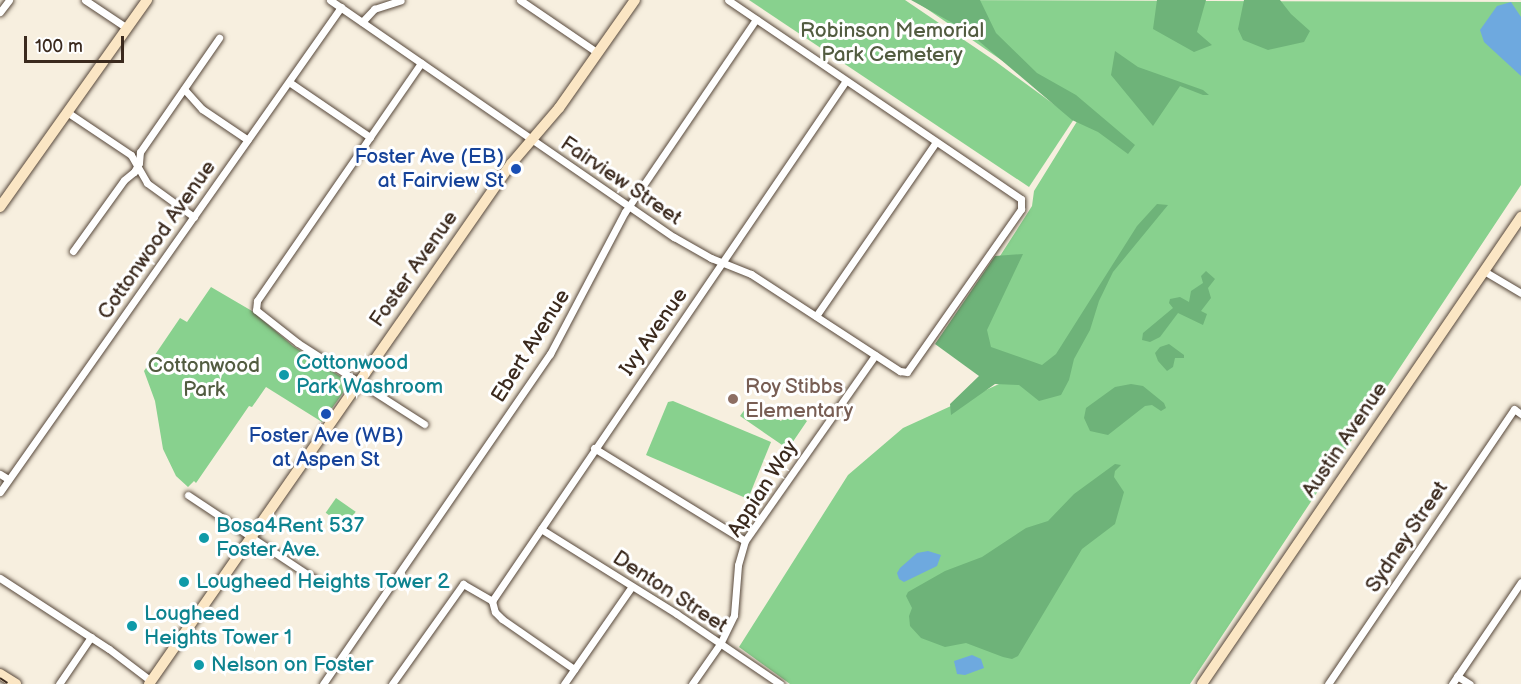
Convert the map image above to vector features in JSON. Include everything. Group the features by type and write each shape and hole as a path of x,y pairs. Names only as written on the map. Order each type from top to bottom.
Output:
{"street":[{"path":"0,12 9,0"},
{"path":"85,0 127,28"},
{"path":"0,207 147,0"},
{"name":"Fairview Street","path":"330,0 530,140 683,243 750,274 905,373 910,370 1021,209 1019,197 936,142"},
{"path":"362,22 374,9 401,0"},
{"path":"520,0 597,53"},
{"name":"Foster Avenue","path":"151,683 497,183 530,140 559,108 635,0"},
{"path":"728,0 936,142 816,316"},
{"name":"Cottonwood Avenue","path":"0,492 340,7"},
{"name":"Ebert Avenue","path":"323,684 550,354 628,207 756,19"},
{"path":"73,251 137,167 140,152 219,38"},
{"path":"421,63 255,307 257,312 298,343 424,424"},
{"path":"289,82 370,137"},
{"name":"Ivy Avenue","path":"492,601 845,82"},
{"path":"184,89 202,109 248,140"},
{"path":"67,112 131,155 147,183 194,217"},
{"name":"Austin Avenue","path":"1202,684 1521,217"},
{"path":"1484,271 1521,294"},
{"name":"Appian Way","path":"692,684 720,644 734,615 738,565 745,541 875,355"},
{"name":"Sydney Street","path":"1328,684 1518,411"},
{"path":"594,448 745,541"},
{"path":"0,474 8,479"},
{"path":"188,495 316,580"},
{"name":"Denton Street","path":"541,529 780,684"},
{"path":"0,578 91,637 151,683"},
{"path":"1452,684 1521,582"},
{"path":"393,684 463,584 492,601 495,612 502,619 574,669"},
{"path":"564,684 632,586"},
{"path":"59,684 91,637"},
{"path":"0,674 16,684"},
{"path":"1457,676 1470,684"}],"green space":[{"name":"Robinson Memorial Park Cemetery","path":"749,0 905,0 995,61 1074,119 1029,187"},
{"path":"911,0 980,0 996,33 1037,73 1076,95 1135,145 1128,154 1098,132 1072,120 967,31"},
{"path":"914,0 1521,2 1521,185 1190,684 790,684 739,647 848,475 903,428 999,384 952,331 1032,206 1034,191 1081,115"},
{"path":"1157,0 1206,0 1197,32 1212,45 1194,52 1153,29"},
{"path":"1244,0 1280,0 1291,14 1310,31 1304,42 1268,50 1243,40 1238,29"},
{"path":"1115,51 1138,67 1203,90 1209,95 1180,86 1153,126 1111,75"},
{"path":"1157,204 1168,205 1113,272 1099,301 1090,330 1074,359 1069,380 1061,395 1039,401 1019,385 995,384 951,415 950,404 979,376 935,344 995,256 1023,254 987,330 991,347 1042,365 1056,354 1137,226"},
{"path":"1206,271 1215,279 1208,288 1211,298 1201,311 1207,314 1203,325 1178,313 1160,337 1150,342 1142,340 1143,333 1173,308 1169,303 1170,299 1180,297 1189,302 1191,291 1203,283 1201,276"},
{"name":"Cottonwood Park","path":"211,287 252,311 293,346 346,380 348,386 322,422 266,387 252,407 249,406 196,483 194,481 188,487 176,476 163,449 155,401 144,371 180,318 187,322"},
{"path":"1169,344 1184,355 1184,358 1175,358 1173,367 1167,371 1158,361 1155,353 1160,347"},
{"path":"1131,384 1143,386 1164,403 1166,408 1161,411 1152,405 1145,406 1108,435 1090,431 1084,418 1086,408 1115,387"},
{"path":"673,401 771,442 748,499 646,455 668,402"},
{"path":"751,401 781,421 790,409 807,421 788,449 740,416"},
{"path":"1115,464 1121,465 1115,471 1114,477 1124,492 1115,524 1082,549 1018,656 1012,659 1003,657 966,643 945,647 921,638 910,626 909,616 912,608 906,596 908,592 945,571 982,557 1026,528 1048,521 1074,494"},
{"path":"336,498 356,512 345,527 326,513"}],"water":[{"path":"1511,2 1521,17 1521,76 1484,42 1480,30 1497,6"},
{"path":"928,551 941,555 937,566 904,582 899,579 897,573 900,568 917,553"},
{"path":"972,655 981,659 984,668 965,675 957,674 954,661"}],"railway":[{"path":"0,678 9,684"}],"place":[{"name":"Foster Ave (EB) at Fairview St","path":"516,169"},
{"name":"Cottonwood Park Washroom","path":"284,375"},
{"name":"Roy Stibbs Elementary","path":"733,399"},
{"name":"Foster Ave (WB) at Aspen St","path":"326,414"},
{"name":"Bosa4Rent 537 Foster Ave.","path":"204,538"},
{"name":"Lougheed Heights Tower 2","path":"184,582"},
{"name":"Lougheed Heights Tower 1","path":"132,626"},
{"name":"Nelson on Foster","path":"199,665"}]}
